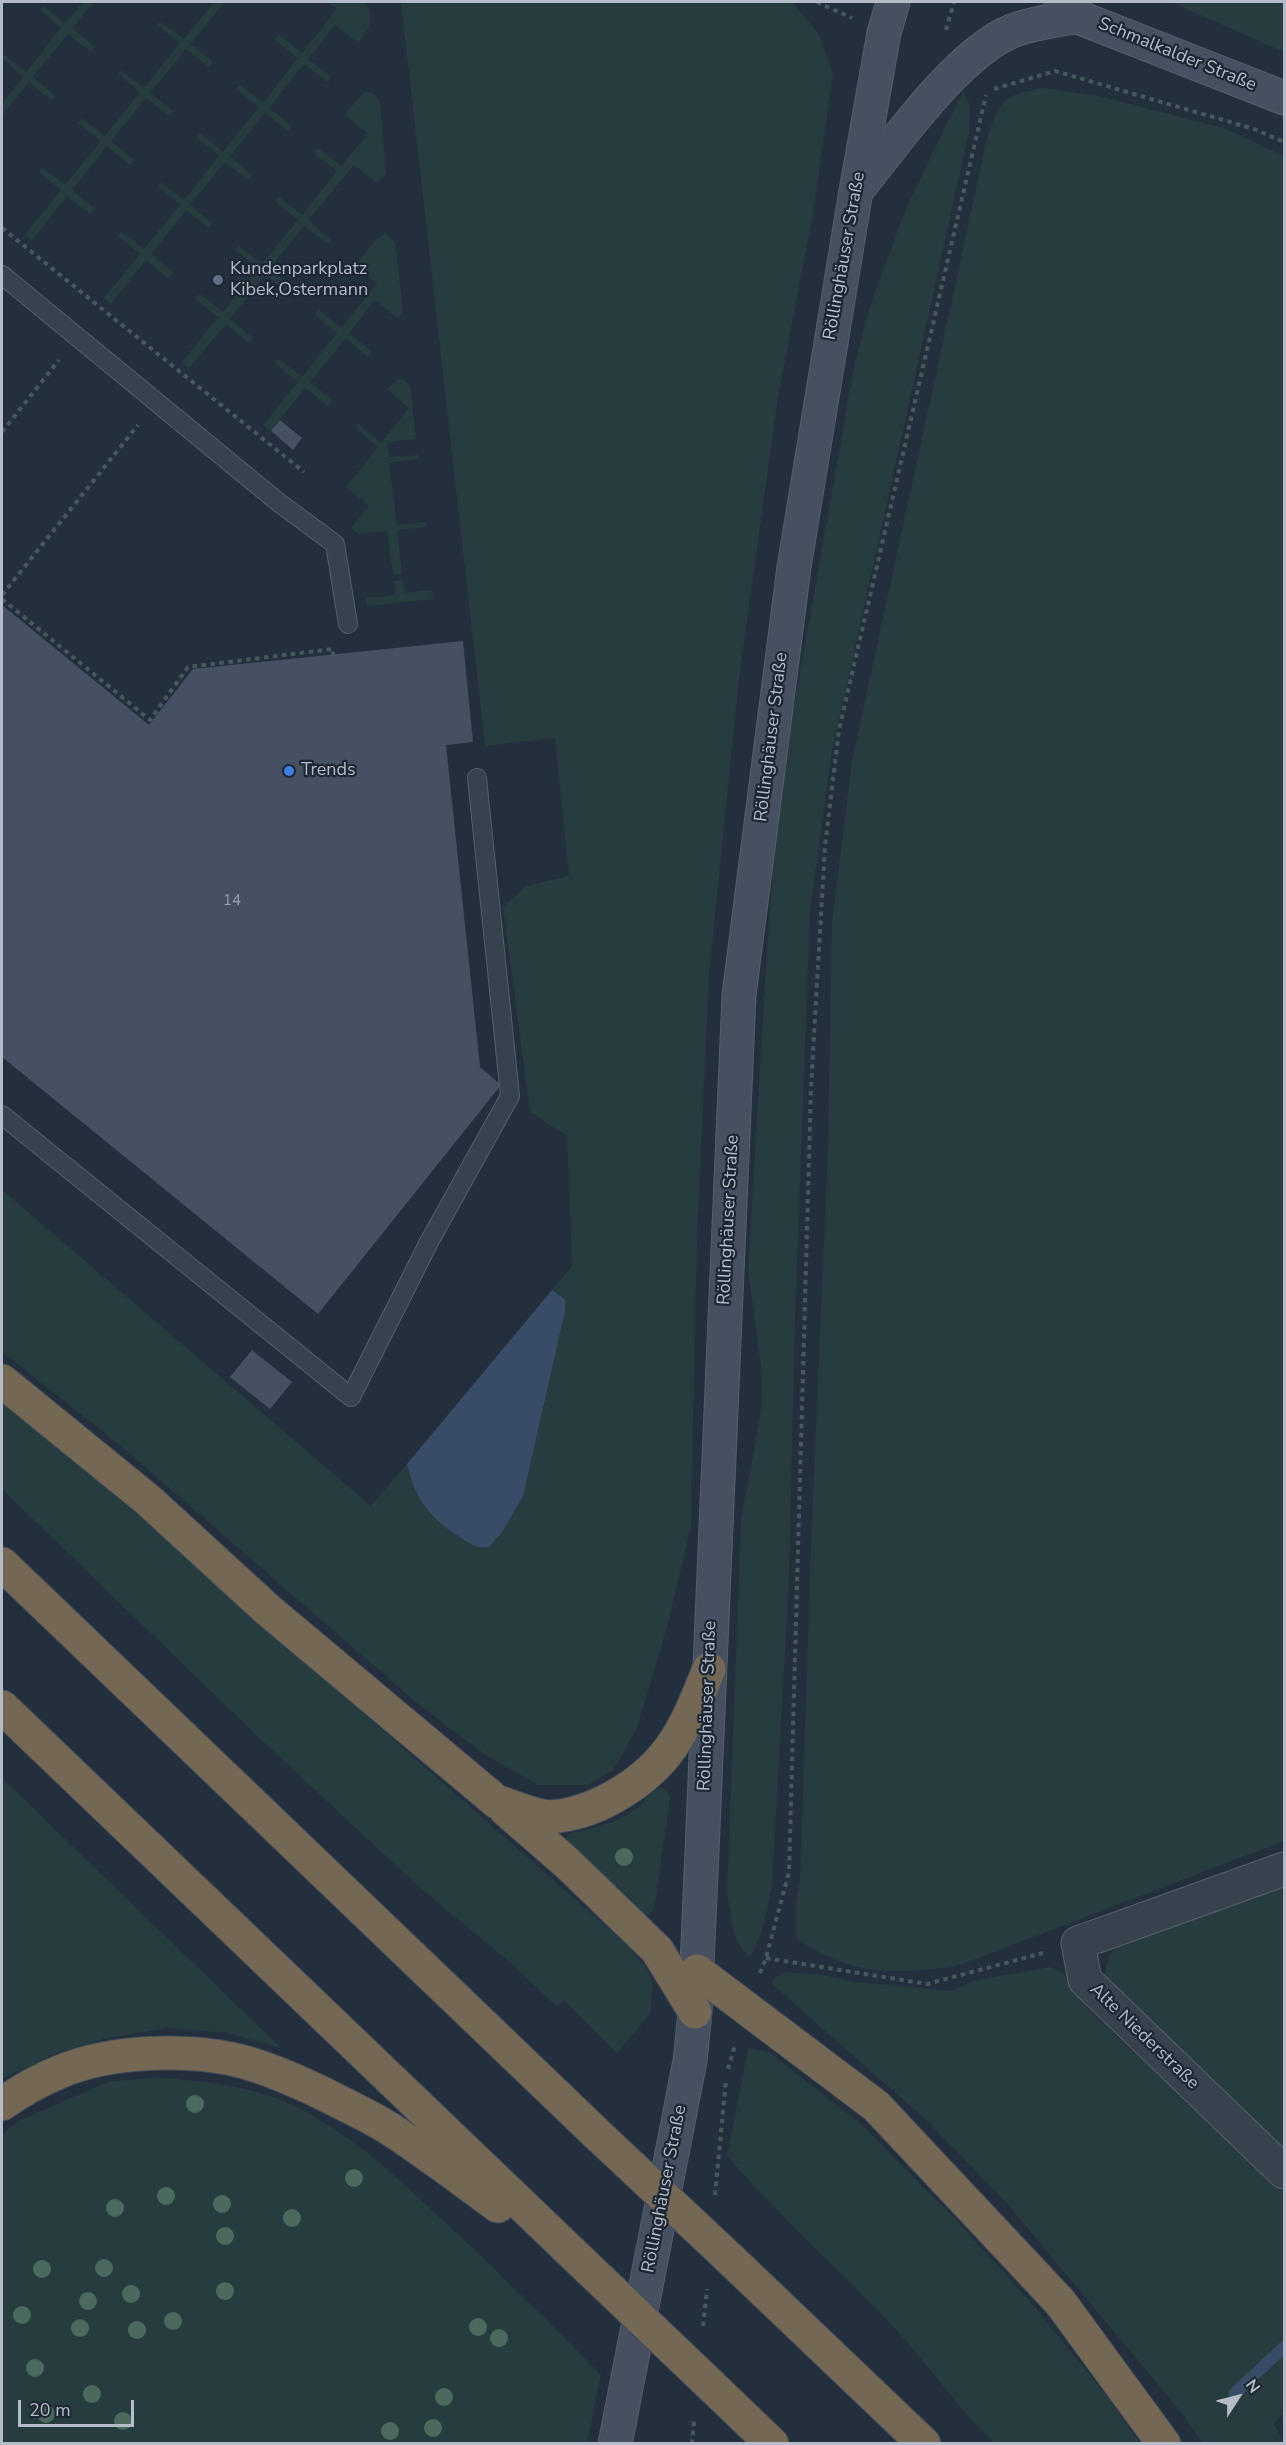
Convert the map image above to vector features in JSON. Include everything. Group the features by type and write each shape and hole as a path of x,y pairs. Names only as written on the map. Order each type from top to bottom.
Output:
{"highway":[{"path":"2,1381 148,1500 277,1618 567,1863 657,1950 695,2012"},
{"path":"2,1564 599,2136 718,2267 924,2444"},
{"path":"497,1802 543,1816 587,1811 629,1790 664,1759 688,1723 709,1669"},
{"path":"2,1707 772,2444"},
{"path":"697,1971 876,2106 1060,2302 1164,2444"},
{"path":"2,2104 22,2090 59,2072 122,2057 169,2053 209,2056 252,2064 296,2080 389,2129 591,2271"}],"main road":[{"name":"Röllinghäuser Straße","path":"615,2444 690,2061 695,2012 739,995 794,567 856,191 884,33 893,2"},
{"name":"Schmalkalder Straße","path":"1036,2 1080,16 1284,98"},
{"path":"856,191 930,100 984,47 1011,32 1039,23 1080,16"}],"street":[{"path":"1078,1943 1284,1869"},
{"name":"Alte Niederstraße","path":"1078,1943 1085,1980 1284,2172"}],"lane":[{"path":"2,275 278,501 335,544 348,624"},
{"path":"2,1115 351,1397 429,1242 510,1096 477,778"}],"path":[{"path":"943,39 954,2"},
{"path":"714,2206 727,2075 746,2007 766,1958 789,1872 811,1087 825,846 839,730 987,91 1054,71 1254,129 1284,142"},
{"path":"2,228 304,472"},
{"path":"2,432 101,308"},
{"path":"180,372 2,597 150,720 188,667 333,649 333,655"},
{"path":"766,1958 927,1984 1078,1943"},
{"path":"702,2337 718,2267"},
{"path":"692,2444 694,2420"}],"green space":[{"path":"83,2 94,2 72,28 95,47 91,52 68,34 33,77 55,96 51,100 29,82 2,116 2,103 23,77 2,57 4,54 26,72 61,28 40,10 43,5 65,24"},
{"path":"214,2 225,2 190,44 213,62 209,67 186,49 150,93 173,111 169,116 146,98 111,141 134,160 130,165 107,146 72,190 95,209 90,214 67,196 32,240 25,234 61,190 39,172 42,167 65,185 101,141 78,123 82,118 105,136 140,92 118,74 121,70 144,88 180,43 157,25 160,22 184,39"},
{"path":"328,2 364,2 371,18 362,38 358,43 335,25 308,59 331,77 328,82 304,64 269,108 292,126 288,131 265,113 230,156 252,175 248,180 225,162 190,205 213,224 209,228 186,210 151,254 173,272 168,278 146,260 111,304 104,298 140,254 118,236 121,231 144,249 180,205 158,186 161,182 184,200 219,156 197,138 200,133 223,152 259,107 236,89 240,85 263,103 298,58 275,40 279,35 302,53 337,9"},
{"path":"401,2 792,2 819,34 833,74 813,214 778,397 739,678 709,975 697,1234 691,1526 668,1624 637,1728 613,1770 588,1785 538,1785 484,1754 417,1703 115,1441 2,1352 2,1190 371,1506 407,1464 411,1480 565,1299 552,1290 572,1266 567,1136 530,1112 503,907 526,886 569,876 555,738 485,746"},
{"path":"1171,2 1284,2 1284,52"},
{"path":"1042,88 1098,96 1224,128 1284,156 1284,1841 960,1965 915,1971 875,1970 836,1960 796,1938 828,1145 832,922 852,761 987,138 1004,102 1018,94"},
{"path":"963,91 970,105 969,132 832,751 810,911 795,1318 789,1578 772,1886 762,1931 752,1954 747,1956 734,1935 727,1893 741,1522 762,1405 761,1366 748,1269 779,792 854,367 870,306 907,206"},
{"path":"364,92 374,93 380,102 386,173 377,183 354,165 308,220 331,240 328,244 304,226 269,269 292,288 288,292 265,275 230,319 253,338 249,343 226,324 189,368 182,362 218,317 195,299 200,294 223,312 258,269 235,250 239,246 262,264 298,220 275,201 279,197 302,215 337,171 314,153 318,148 341,166 368,134 345,114"},
{"path":"385,234 395,242 403,311 398,319 375,300 349,333 372,352 368,357 346,338 310,382 332,400 328,406 305,388 271,431 263,425 298,382 275,363 279,359 302,377 337,333 315,315 319,310 341,328 377,284 355,265 377,239"},
{"path":"399,379 403,379 410,385 416,439 387,442 389,457 418,455 418,459 389,463 397,525 426,522 426,527 397,530 402,574 393,574 387,531 358,534 351,528 369,506 346,487 378,447 356,428 358,424 381,443 409,408 387,389"},
{"path":"403,580 405,593 432,590 433,599 367,606 366,598 395,595 394,581"},
{"path":"2,1402 105,1486 625,1943 645,1965 653,1984 650,2014 617,2053 565,2001 556,2006 512,1964 418,1886 253,1732 2,1489"},
{"path":"2,1778 281,2048 228,2033 167,2028 107,2038 56,2053 2,2079"},
{"path":"661,1787 668,1792 670,1799 654,1910 648,1915 640,1914 565,1840 569,1833 604,1825 628,1814"},
{"path":"1284,1881 1284,2162 1105,1980 1109,1958 1124,1940"},
{"path":"1051,1967 1063,1973 1077,1996 1096,2017 1284,2193 1284,2413 1274,2424 1284,2443 1203,2443 1181,2412 1004,2200 925,2119 771,1983 775,1977 787,1972 823,1975 853,1982 953,1991 972,1981"},
{"path":"748,2048 769,2052 861,2124 955,2219 1028,2299 1107,2396 1140,2443 995,2443 980,2429 901,2335 727,2156"},
{"path":"157,2077 247,2089 282,2100 318,2118 355,2143 389,2171 500,2274 601,2375 587,2443 2,2443 2,2134 18,2121 108,2082"}],"water":[{"path":"552,1290 565,1299 565,1311 523,1496 502,1532 489,1547 476,1546 448,1529 431,1514 414,1487 407,1464"}],"building":[{"path":"280,420 302,438 293,450 271,431"},
{"path":"2,605 149,725 193,669 463,641 473,742 446,745 480,1067 501,1085 318,1314 2,1057"},
{"path":"252,1350 292,1382 270,1409 230,1377"}],"waterway":[{"path":"1234,2394 1284,2347"}],"place":[{"name":"Kundenparkplatz Kibek,Ostermann","path":"218,280"},
{"name":"Trends","path":"289,771"}]}
